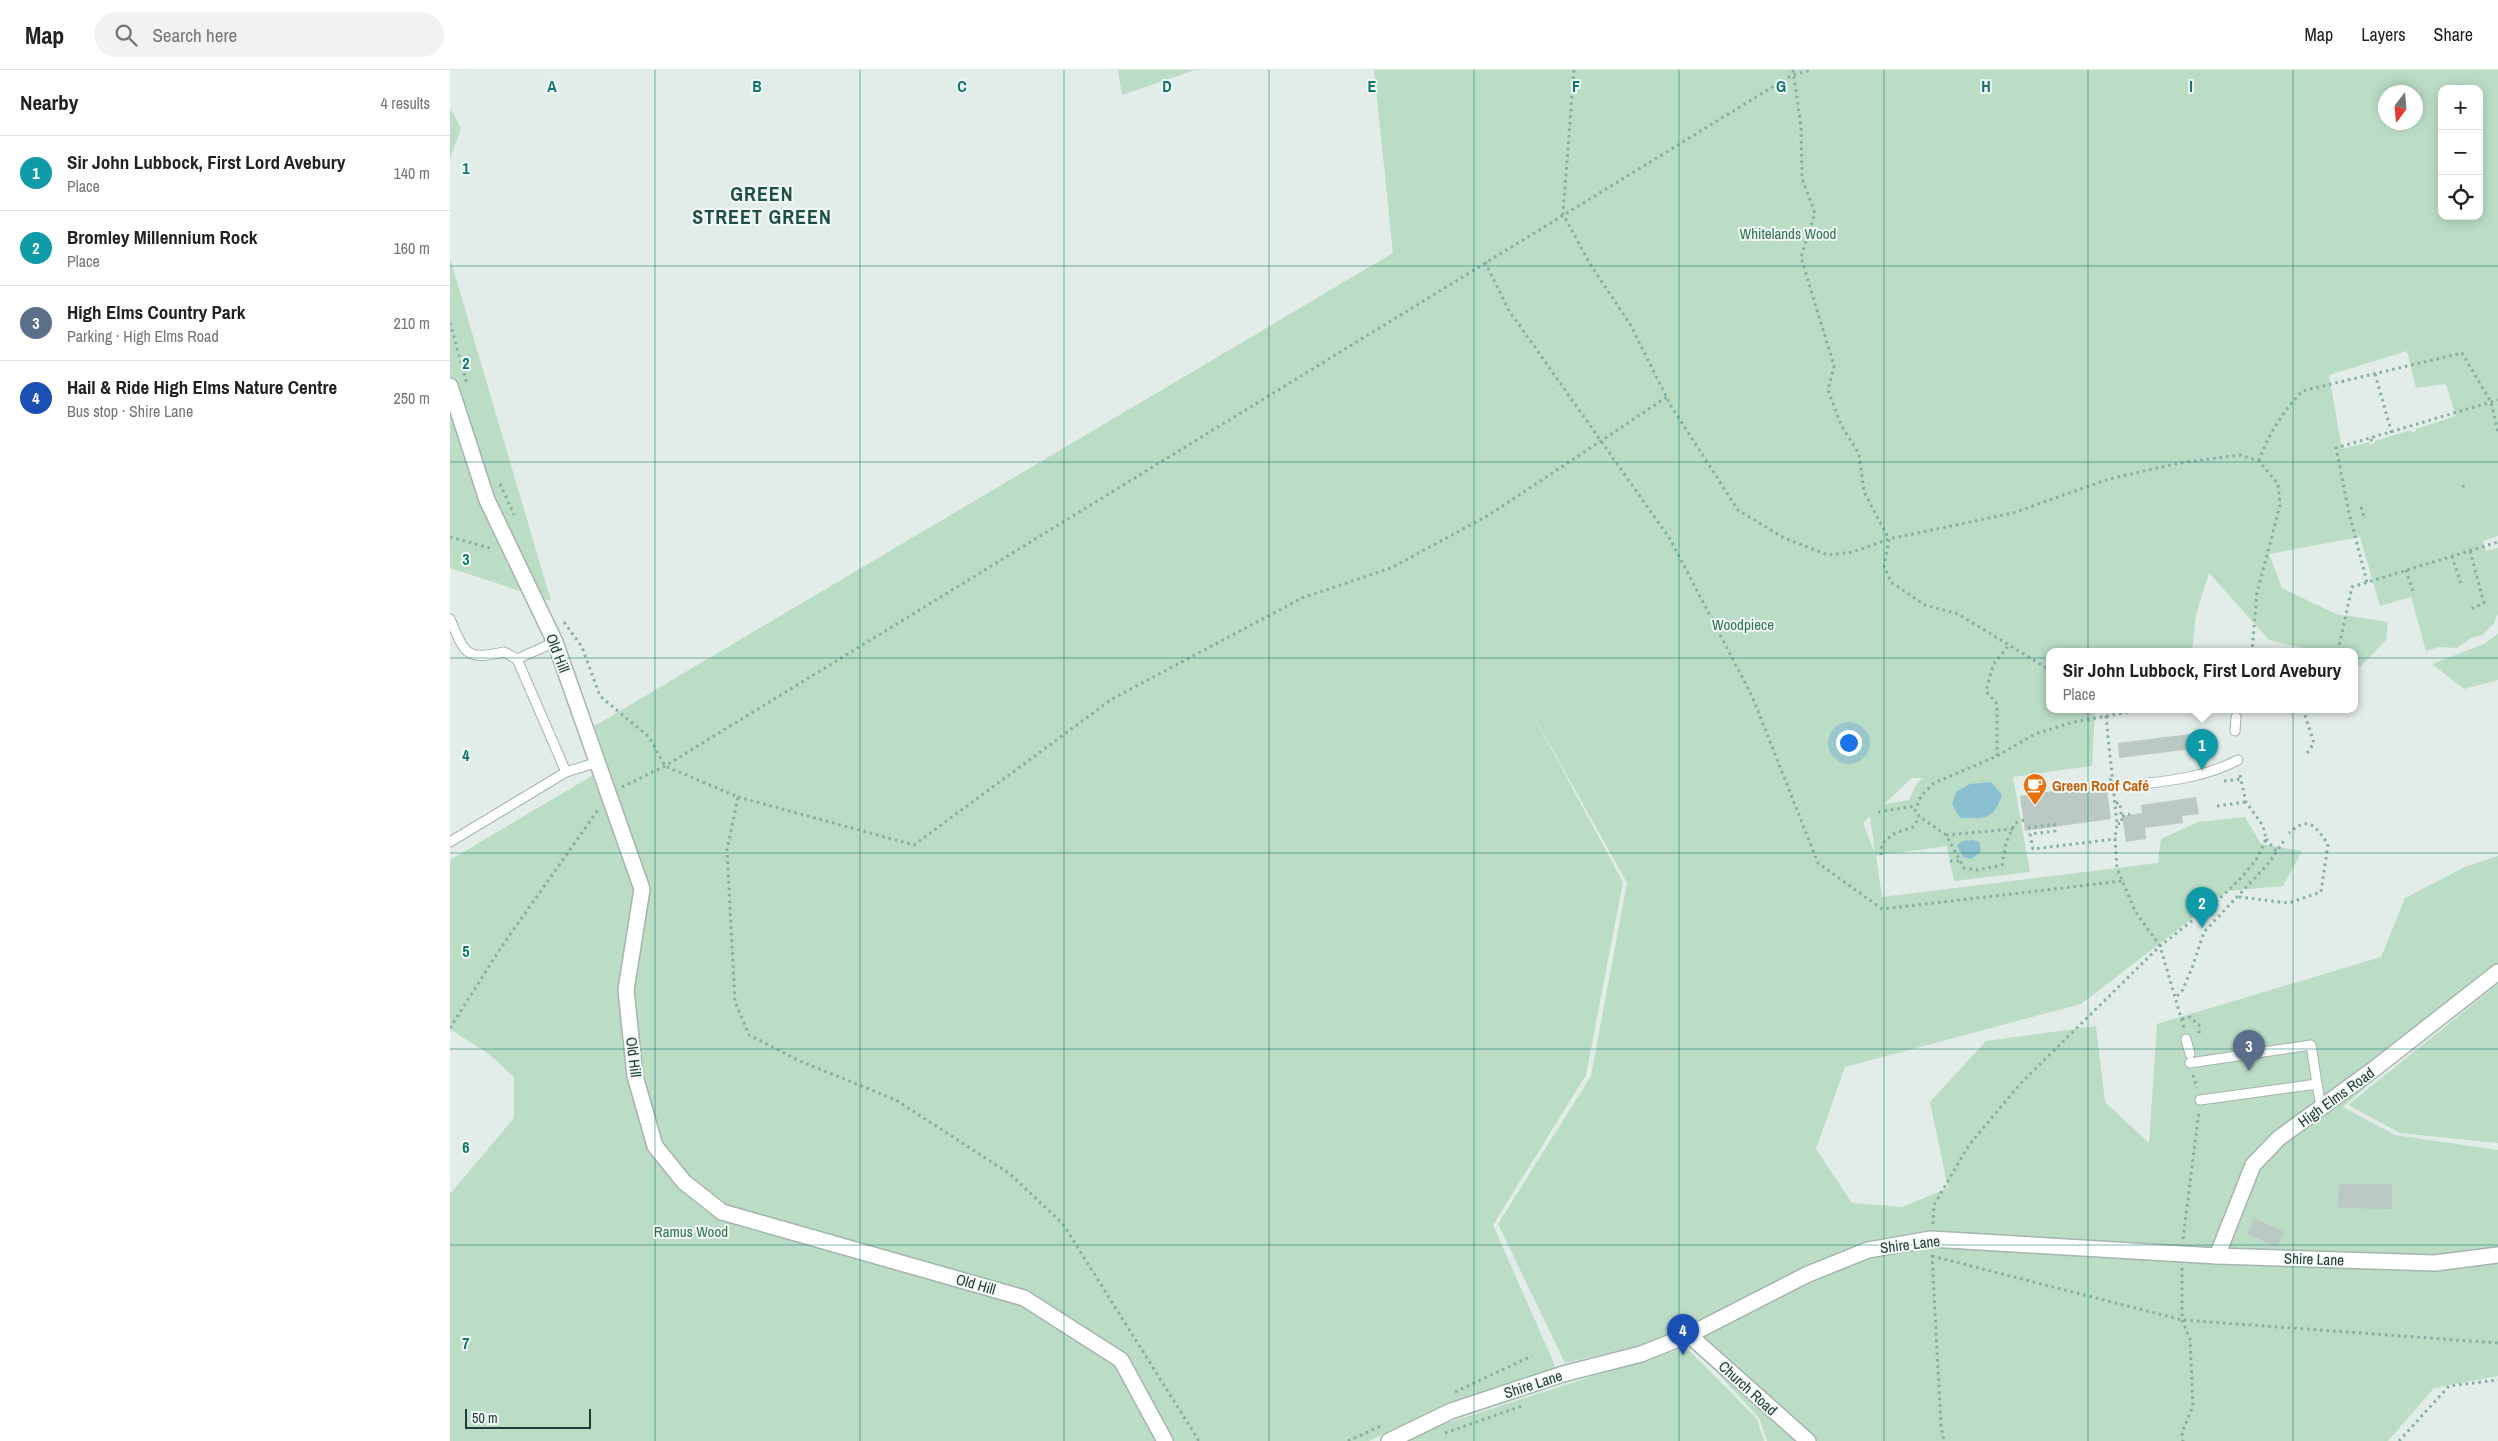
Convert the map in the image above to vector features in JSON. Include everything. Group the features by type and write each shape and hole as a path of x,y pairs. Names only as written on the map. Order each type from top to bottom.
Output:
{"street":[{"name":"Old Hill","path":"450,386 487,500 555,642 642,889 626,990 635,1076 655,1146 684,1182 722,1212 1024,1298 1121,1360 1165,1441"},
{"name":"High Elms Road","path":"2217,1256 2253,1166 2279,1138 2321,1106 2374,1070 2498,972"},
{"name":"Shire Lane","path":"1389,1441 1451,1411 1563,1374 1641,1354 1689,1336 1806,1275 1868,1250 1931,1239 2217,1256 2435,1263 2498,1255"},
{"name":"Church Road","path":"1689,1336 1808,1441"}],"lane":[{"path":"450,619 465,651 484,656 504,652 517,659 566,772"},
{"path":"517,659 555,642"},
{"path":"2235,731 2236,717"},
{"path":"2142,784 2193,778 2238,760"},
{"path":"450,842 566,772 598,762"},
{"path":"2186,1040 2190,1058 2311,1045 2321,1106"},
{"path":"2200,1100 2317,1084"}],"path":[{"path":"1574,70 1563,214 1590,264 1630,324 1667,397 1738,510 1745,516 1784,538 1828,555 1853,552 1889,539 2013,513 2109,479 2179,463 2240,455 2259,461 2278,484 2280,505 2257,593 2252,648"},
{"path":"1793,70 1792,75 1801,126 1802,178 1815,214 1801,257 1834,366 1828,390 1841,424 1859,454 1864,492 1889,539 1884,566 1891,582 1925,605 1958,614 2046,668"},
{"path":"450,1028 502,946 609,794 665,766 1792,75 1812,70"},
{"path":"1485,262 1508,309 1670,539 1752,696 1818,863 1882,909 2122,881"},
{"path":"450,323 468,386"},
{"path":"2259,461 2264,444 2284,411 2302,391 2462,353 2491,402 2498,432"},
{"path":"2375,374 2392,434"},
{"path":"560,616 582,647 600,696 649,737 665,766 738,797 914,845 1112,699 1302,598 1391,568 1489,516 1667,397"},
{"path":"2367,582 2349,513 2336,448 2392,434 2498,400"},
{"path":"2412,427 2414,432"},
{"path":"2371,439 2372,444"},
{"path":"496,476 516,520"},
{"path":"2361,507 2365,519"},
{"path":"2339,648 2352,587 2498,542"},
{"path":"2470,551 2484,603 2471,609"},
{"path":"2452,556 2461,584"},
{"path":"2406,570 2414,595"},
{"path":"1997,756 1998,704 1986,691 1993,665 2009,645"},
{"path":"2024,820 2015,823 2006,843 2002,865 1978,870 1964,868 1946,836 1920,817 1915,811 1916,806 1934,783 1997,756 2035,734 2074,722 2123,713"},
{"path":"2304,713 2314,743 2306,756"},
{"path":"2106,716 2116,803 2117,824 2115,839 2117,868 2135,911 2160,946 2176,996 2186,1040"},
{"path":"2238,760 2246,802 2263,826 2266,839 2276,851"},
{"path":"2106,786 2112,776"},
{"path":"738,797 727,850 735,1002 749,1035 800,1061 896,1100 1010,1174 1063,1224 1198,1439 1192,1441"},
{"path":"2217,806 2246,802"},
{"path":"2116,803 2120,803 2122,816 2122,823 2117,824"},
{"path":"1878,812 1916,806"},
{"path":"2122,816 2130,814"},
{"path":"1881,855 1882,844 1893,834 1913,827 1920,817"},
{"path":"2028,828 2054,824 2055,831 2030,834 2033,849 2115,839"},
{"path":"2238,897 2288,902 2321,892 2328,844 2316,828 2308,824 2298,825 2289,833"},
{"path":"1946,836 2013,828"},
{"path":"2176,996 2182,991 2204,932 2269,863 2285,838"},
{"path":"1944,1441 1940,1416 1931,1239 1934,1205 1969,1145 2020,1084 2160,946 2215,903 2242,877 2258,857 2266,839"},
{"path":"1950,861 1960,861"},
{"path":"2183,1441 2182,1433 2193,1406 2190,1339 2182,1320 2181,1253 2198,1121"},
{"path":"1924,1258 1932,1256 2182,1320 2498,1342"},
{"path":"2399,1441 2449,1386 2498,1380"}],"green space":[{"path":"1118,70 1195,70 1122,95"},
{"path":"1374,70 2498,70 2498,536 2483,541 2486,551 2498,548 2498,613 2494,624 2482,635 2471,638 2457,648 2439,647 2426,651 2411,597 2380,606 2360,537 2269,554 2282,588 2336,614 2388,622 2386,640 2360,667 2358,666 2358,648 2303,648 2269,640 2209,573 2196,615 2192,648 2046,648 2046,713 2095,713 2092,766 2013,777 2030,872 1954,881 1947,846 1881,855 1876,856 1882,897 2158,863 2161,839 2198,822 2245,817 2261,844 2302,851 2283,886 2228,891 2081,1004 1845,1067 1816,1149 1852,1203 1902,1207 1948,1188 1930,1102 1986,1041 2096,1026 2105,1102 2149,1143 2157,1024 2381,957 2405,898 2465,867 2498,856 2498,971 2343,1107 2395,1135 2498,1150 2498,1376 2434,1388 2388,1441 1767,1441 1759,1418 1689,1342 1674,1332 1638,1346 1565,1363 1498,1224 1591,1076 1627,883 1526,702 1623,882 1586,1075 1493,1225 1556,1368 1449,1402 1369,1441 450,1441 450,1194 514,1118 514,1077 490,1055 450,1029 450,860 595,774 581,734 1393,253","holes":["2407,351 2416,388 2446,384 2456,416 2416,429 2416,431 2411,432 2411,430 2375,441 2375,443 2370,445 2369,442 2342,449 2329,375","1912,778 1923,778 1917,783 1909,800 1884,804","1870,817 1875,853 1863,823"]},
{"path":"450,108 461,128 450,158"},
{"path":"450,258 551,601 450,568"},
{"path":"2498,634 2498,680 2464,689 2432,664 2484,644"},
{"path":"2498,984 2498,1143 2400,1133 2348,1105"},
{"path":"1687,1348 1757,1419 1764,1441 1408,1441 1431,1428 1646,1359"}],"water":[{"path":"1991,782 2002,795 1995,810 1982,818 1960,818 1952,804 1956,792 1970,784"},
{"path":"1973,840 1979,842 1981,852 1971,859 1963,857 1957,845 1963,841"}],"building":[{"path":"2198,733 2200,748 2119,758 2118,743"},
{"path":"2106,783 2111,819 2025,831 2020,796"},
{"path":"2196,797 2199,814 2182,816 2183,823 2145,828 2146,839 2126,842 2122,816 2142,813 2141,805"},
{"path":"2339,1184 2392,1184 2392,1209 2338,1208"},
{"path":"2254,1218 2284,1232 2277,1247 2247,1234"}],"place":[{"name":"Sir John Lubbock, First Lord Avebury","path":"2202,770"},
{"name":"Green Roof Café","path":"2035,806"},
{"name":"Bromley Millennium Rock","path":"2202,928"},
{"name":"High Elms Country Park","path":"2249,1071"},
{"name":"Hail & Ride High Elms Nature Centre","path":"1683,1355"}],"district":[{"name":"GREEN STREET GREEN","path":"762,204"}],"park label":[{"name":"Whitelands Wood","path":"1788,233"},
{"name":"Woodpiece","path":"1743,624"},
{"name":"Ramus Wood","path":"691,1231"}]}
